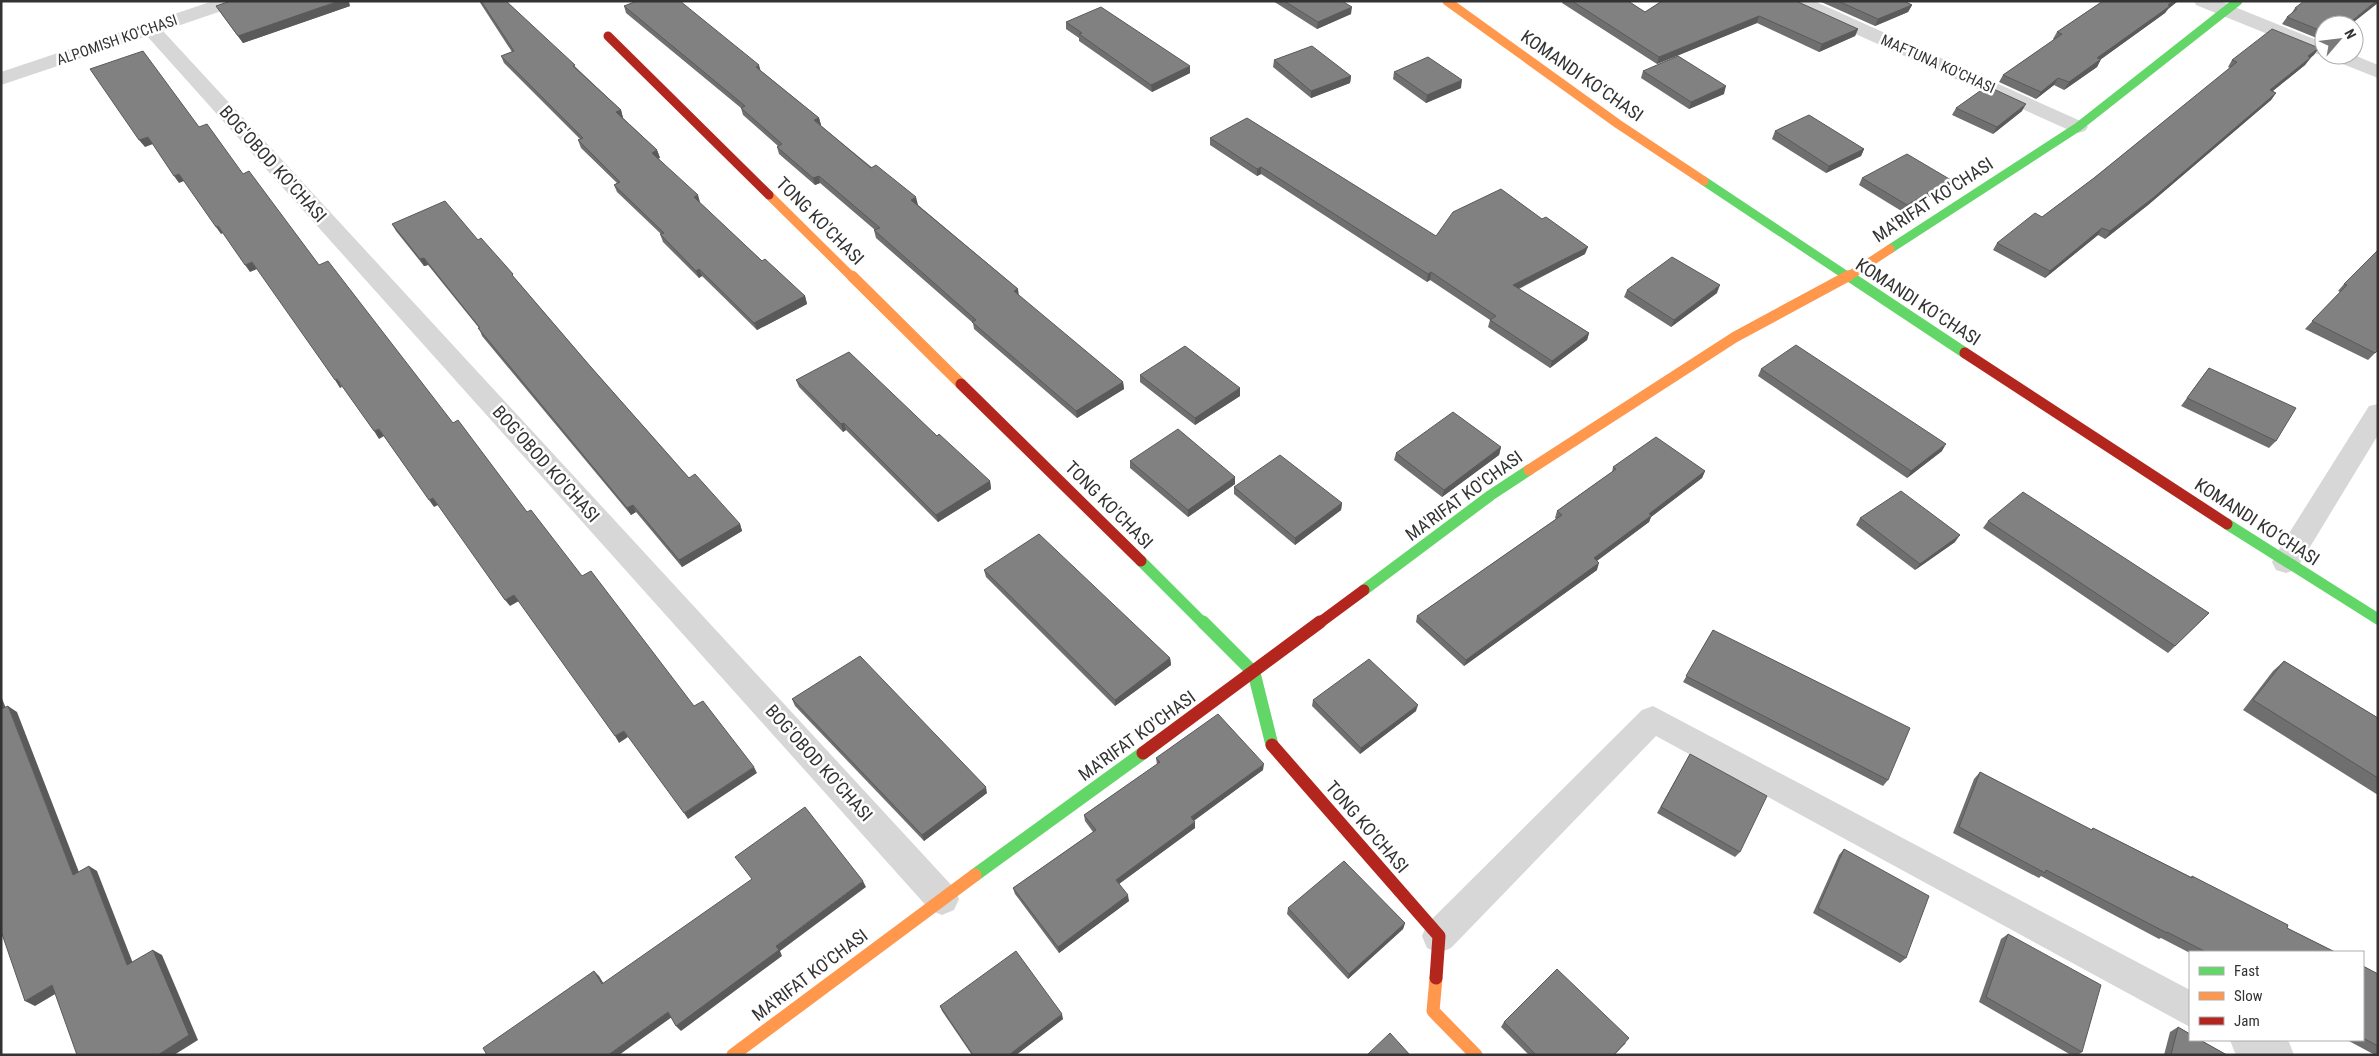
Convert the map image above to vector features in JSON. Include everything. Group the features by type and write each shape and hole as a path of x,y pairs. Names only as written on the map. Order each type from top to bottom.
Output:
{"street":[{"name":"ALPOMISH KO'CHASI","path":"1,79 232,1"},
{"name":"KOMANDI KO‘CHASI","path":"1447,1 1618,124 1847,277 2286,562 2378,619"},
{"name":"MAFTUNA KO'CHASI","path":"1798,1 2078,127"},
{"path":"2203,1 2232,6 2314,45"},
{"name":"MA'RIFAT KO'CHASI","path":"733,1055 942,899 1254,673 1491,495 1735,337 1847,277 2078,127 2232,6"},
{"name":"BOG'OBOD KO'CHASI","path":"150,28 942,899"},
{"name":"TONG KO'CHASI","path":"608,36 1254,673 1272,745 1440,936"},
{"path":"2361,65 2378,72"},
{"path":"2286,562 2378,413"},
{"path":"1476,1055 1433,1011 1440,936 1653,718 2189,1008"},
{"path":"2250,1041 2276,1055"}],"building":[{"path":"231,1 339,1 238,36 216,6"},
{"path":"481,1 506,1 621,110 616,112 657,150 652,153 698,195 694,197 762,261 765,259 805,296 754,323 699,269 696,271 660,234 664,233 614,185 620,182 578,140 583,138 501,56 514,51"},
{"path":"637,1 680,1 759,65 756,67 819,118 814,120 871,168 876,165 916,197 911,200 1018,289 1014,291 1123,382 1076,411 972,322 976,320 874,230 880,228 819,176 813,178 777,147 782,144 741,108 745,106 624,6"},
{"path":"1284,1 1342,1 1352,7 1318,22"},
{"path":"1572,1 1628,1 1645,12 1662,1 1796,1 1858,29 1822,44 1759,16 1659,57"},
{"path":"1838,1 1904,1 1912,5 1878,19"},
{"path":"2103,1 2173,1 2168,5 2170,6 2097,58 2101,59 2069,82 2058,78 2041,92 2003,75 2062,34 2057,32"},
{"path":"2304,1 2376,1 2359,15 2314,15 2314,28 2287,17 2297,9 2295,8"},
{"path":"1101,7 1190,66 1151,85 1079,34 1082,33 1066,22"},
{"path":"2272,29 2314,46 2314,52 2308,56 2310,58 2270,90 2276,93 2153,198 2110,231 2102,228 2050,271 1997,243 2035,213 2042,217 2094,178 2237,62 2232,60"},
{"path":"1312,46 1351,76 1311,91 1274,60"},
{"path":"143,51 199,127 207,124 243,174 249,171 319,265 328,261 453,423 458,420 527,512 531,510 582,576 591,571 694,706 703,701 754,767 684,813 624,731 615,736 514,595 505,600 433,498 429,500 379,429 374,431 337,379 335,380 252,262 245,265 179,174 174,176 148,137 139,140 90,69"},
{"path":"1678,56 1726,86 1691,102 1643,71"},
{"path":"1428,57 1462,80 1427,95 1394,72"},
{"path":"1987,86 2026,104 1997,127 1956,108"},
{"path":"1809,115 1864,149 1829,166 1775,131"},
{"path":"1247,118 1436,236 1453,212 1501,189 1542,219 1546,217 1588,247 1513,285 1589,333 1552,361 1490,320 1496,316 1431,272 1428,274 1261,167 1257,169 1210,138"},
{"path":"1907,154 1951,180 1907,205 1862,178"},
{"path":"445,201 478,240 481,238 513,274 590,366 689,478 695,474 740,524 679,560 633,505 627,508 478,328 480,328 424,258 420,259 392,224"},
{"path":"2378,250 2378,350 2375,353 2312,321 2347,285 2344,284"},
{"path":"1672,257 1720,285 1674,320 1627,290"},
{"path":"1796,345 1946,444 1911,471 1761,369"},
{"path":"1185,346 1240,388 1195,418 1140,375"},
{"path":"849,352 937,436 939,434 990,481 936,515 844,423 841,424 796,380"},
{"path":"2209,368 2296,408 2276,441 2187,398"},
{"path":"1453,412 1501,447 1444,490 1396,453"},
{"path":"1178,429 1235,477 1188,510 1130,461"},
{"path":"1656,437 1705,471 1649,514 1652,515 1594,558 1599,563 1466,660 1417,616 1562,515 1557,511 1616,469 1613,467"},
{"path":"1280,455 1342,503 1295,538 1234,487"},
{"path":"1901,491 1960,535 1920,564 1860,518"},
{"path":"2023,492 2209,613 2175,646 1988,521"},
{"path":"1039,534 1170,658 1115,700 984,570"},
{"path":"1713,630 1910,728 1888,780 1686,676"},
{"path":"860,656 986,787 922,835 792,699"},
{"path":"1369,659 1418,705 1361,748 1313,700"},
{"path":"2284,661 2378,718 2378,778 2253,700"},
{"path":"8,706 73,875 89,866 127,965 153,950 189,1035 158,1055 77,1055 52,985 25,1001 1,931 1,709"},
{"path":"1218,714 1264,764 1191,817 1195,822 1116,880 1128,895 1058,947 1013,888 1096,830 1084,815 1160,762 1156,758"},
{"path":"1690,754 1767,796 1740,852 1661,807"},
{"path":"1980,772 2092,830 2093,828 2192,878 2192,876 2288,925 2287,928 2333,951 2204,951 2046,870 2045,873 1959,827"},
{"path":"805,807 863,881 776,946 779,950 676,1026 668,1012 608,1055 487,1055 483,1048 594,971 602,984 752,879 735,857"},
{"path":"1844,849 1929,896 1906,958 1818,908"},
{"path":"1344,861 1405,923 1349,974 1288,908"},
{"path":"2008,934 2101,985 2082,1052 1986,997"},
{"path":"1016,951 1062,1014 1009,1055 973,1055 940,1006"},
{"path":"2364,967 2378,974 2378,1046 2364,1039"},
{"path":"1557,969 1629,1038 1614,1055 1536,1055 1504,1022"},
{"path":"2178,1027 2189,1033 2189,1041 2202,1041 2227,1055 2171,1055"},
{"path":"1390,1033 1410,1055 1367,1055"}],"traffic: fast":[{"path":"1890,249 2078,127 2238,1"},
{"path":"1704,181 1965,353"},
{"path":"1364,590 1491,495 1529,470"},
{"path":"2227,524 2378,619"},
{"path":"1141,561 1254,673 1272,745"},
{"path":"975,875 1143,753"}],"traffic: slow":[{"path":"1447,1 1618,124 1704,181"},
{"path":"769,195 961,384"},
{"path":"1529,470 1735,337 1847,277 1890,249"},
{"path":"733,1055 975,875"},
{"path":"1436,978 1433,1011 1476,1055"}],"traffic: jam":[{"path":"608,36 769,195"},
{"path":"1965,353 2227,524"},
{"path":"961,384 1141,561"},
{"path":"1143,753 1364,590"},
{"path":"1272,745 1439,936 1436,978"}]}
